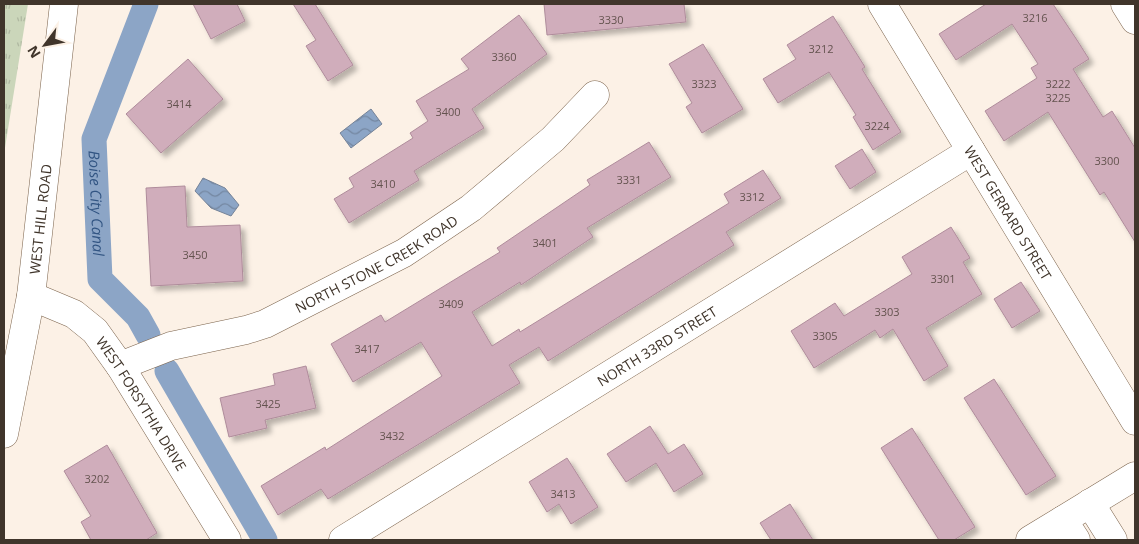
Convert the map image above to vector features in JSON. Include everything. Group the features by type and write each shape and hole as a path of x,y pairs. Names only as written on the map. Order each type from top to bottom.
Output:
{"street":[{"name":"WEST GERRARD STREET","path":"882,4 1135,421"},
{"path":"1125,4 1135,20"},
{"name":"WEST HILL ROAD","path":"4,434 31,296 65,5"},
{"name":"NORTH STONE CREEK ROAD","path":"120,366 172,346 265,324 404,253 471,208 553,139 595,96"},
{"name":"NORTH 33RD STREET","path":"358,536 971,151"},
{"name":"WEST FORSYTHIA DRIVE","path":"31,296 74,314 95,331 120,366 227,540"},
{"path":"1030,540 1069,530 1090,503 1135,476"},
{"path":"1090,503 1113,540"}],"green space":[{"path":"4,4 28,4 4,154"}],"water":[{"path":"371,109 382,124 351,148 340,133"},
{"path":"203,178 225,188 239,205 231,216 211,208 195,191"}],"building":[{"path":"193,4 237,4 245,21 211,39"},
{"path":"293,4 315,4 353,65 328,81 306,46 316,40"},
{"path":"544,4 684,4 686,22 547,35"},
{"path":"986,4 1053,4 1089,59 1073,69 1103,117 1112,111 1135,148 1135,242 1104,192 1100,195 1048,112 1004,141 985,111 1037,78 1031,68 1038,64 1012,24 956,60 939,34"},
{"path":"519,15 547,54 472,109 484,128 414,171 419,180 349,223 334,199 354,187 349,178 413,138 410,133 428,121 416,101 469,69 461,59"},
{"path":"833,16 865,67 862,69 901,132 873,150 853,117 856,115 829,72 778,103 763,79 796,59 787,45"},
{"path":"703,44 743,109 702,133 686,107 692,103 669,64"},
{"path":"188,59 223,99 161,153 126,114"},
{"path":"649,142 671,177 587,228 593,237 521,285 520,282 472,312 492,346 519,329 520,332 729,203 724,194 763,170 781,198 726,232 734,245 548,361 539,347 509,365 520,383 328,499 321,489 278,515 261,486 325,447 326,450 442,376 421,342 353,382 331,344 381,315 385,322 500,252 497,248 590,185 587,180"},
{"path":"862,149 876,172 850,189 835,166"},
{"path":"185,186 187,227 240,225 243,281 151,286 146,188"},
{"path":"951,227 970,258 963,262 982,294 926,328 948,366 924,381 893,329 880,338 875,330 814,368 791,331 835,303 844,316 912,274 902,257"},
{"path":"1021,282 1040,311 1012,328 994,299"},
{"path":"306,366 316,408 265,420 267,428 229,437 220,398 275,385 273,374"},
{"path":"994,379 1056,476 1026,495 964,398"},
{"path":"650,426 668,454 684,444 703,474 674,492 656,463 626,482 607,454"},
{"path":"912,428 975,527 954,540 939,540 881,448"},
{"path":"107,445 157,533 146,540 91,540 81,522 91,516 64,471"},
{"path":"567,458 598,507 571,524 559,504 547,512 529,482"},
{"path":"790,504 813,540 771,540 760,523"}],"waterway":[{"name":"Boise City Canal","path":"146,4 94,139 100,279 138,317 148,335"},
{"name":"Boise City Canal","path":"167,371 265,540"}]}
